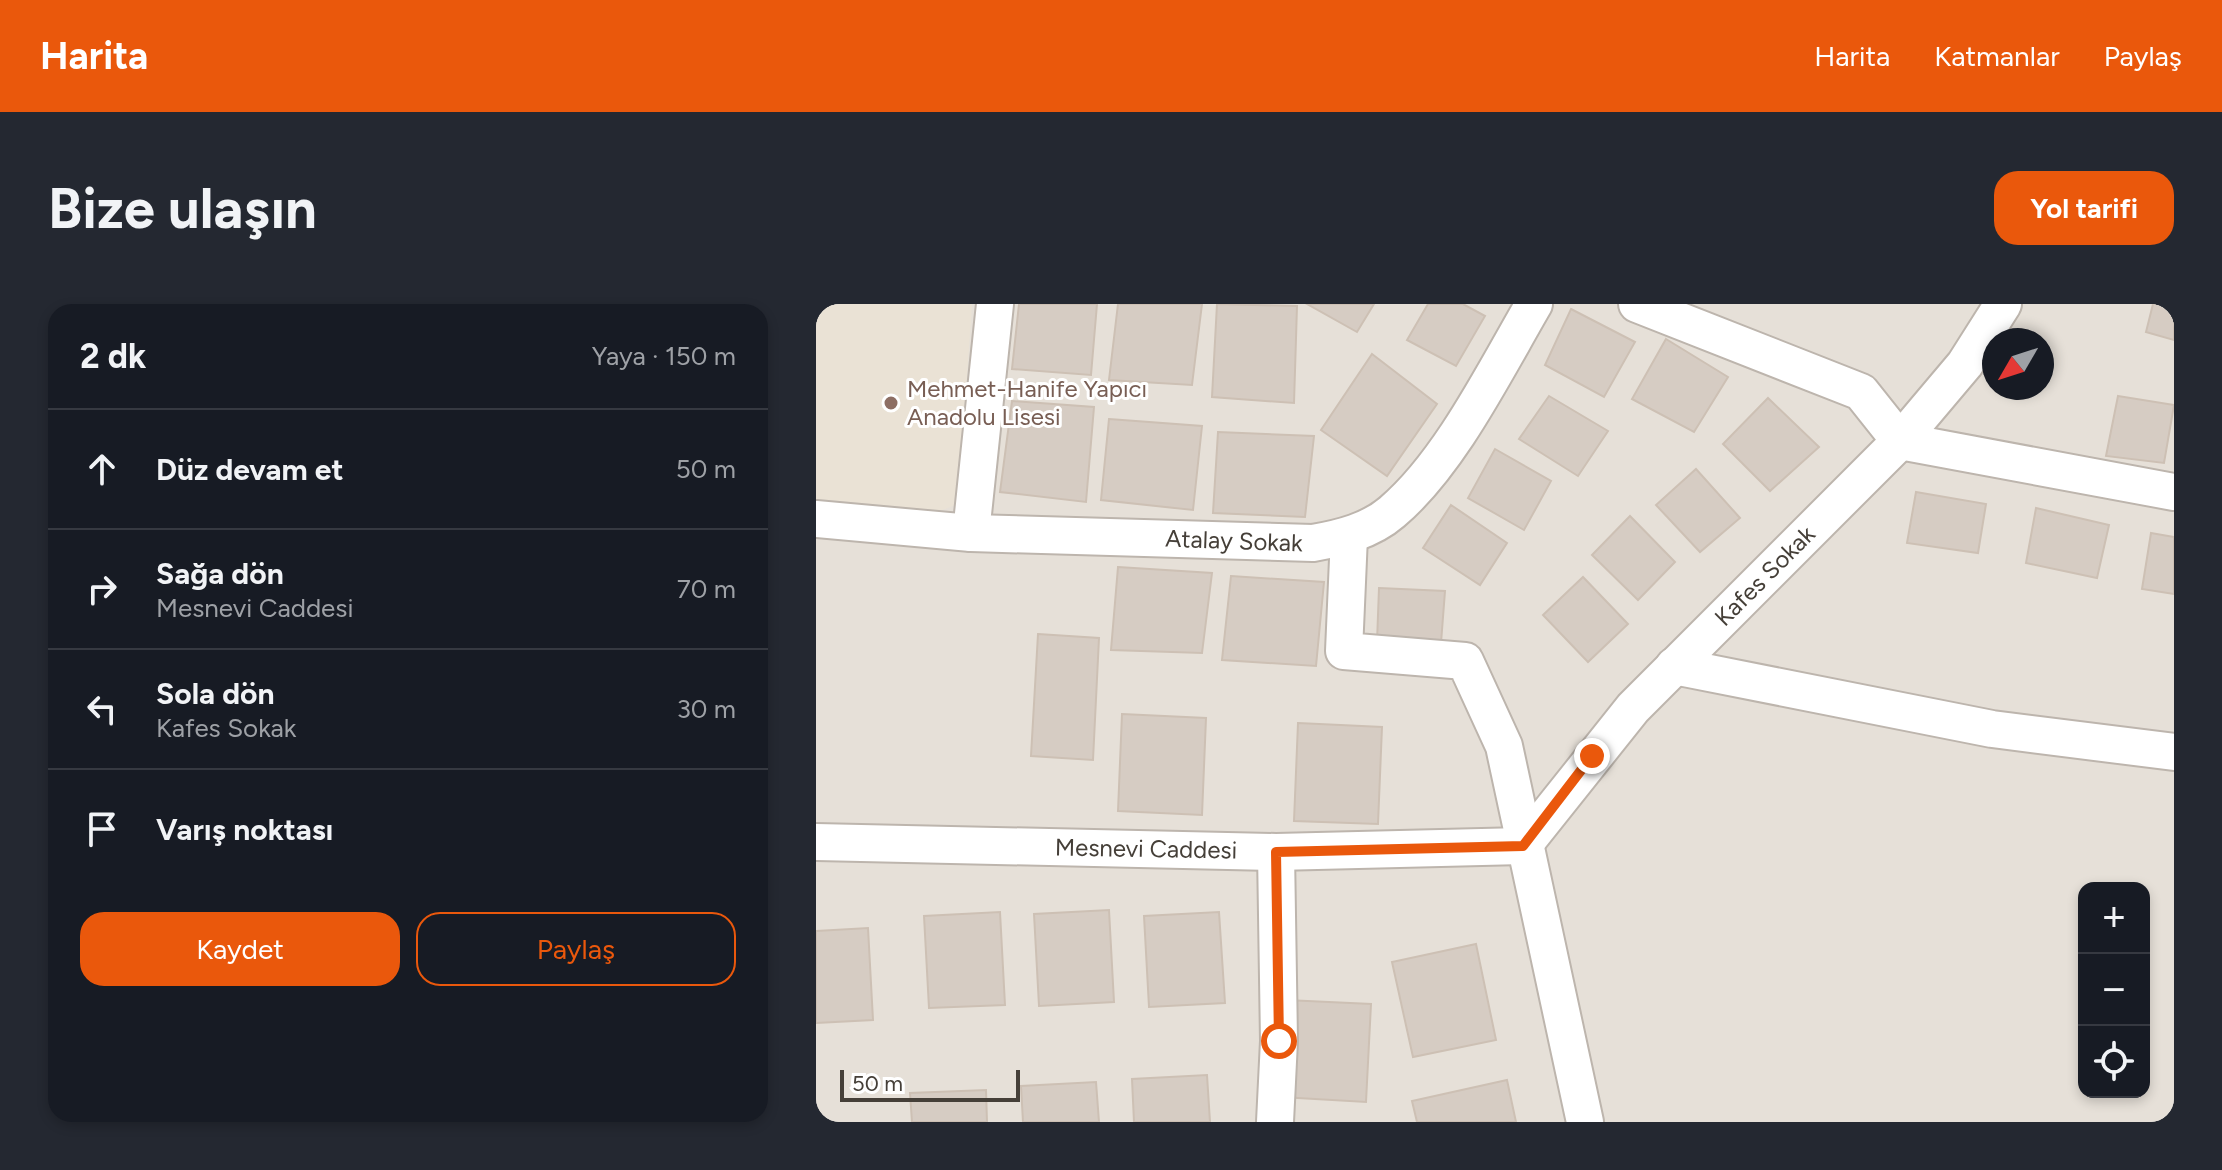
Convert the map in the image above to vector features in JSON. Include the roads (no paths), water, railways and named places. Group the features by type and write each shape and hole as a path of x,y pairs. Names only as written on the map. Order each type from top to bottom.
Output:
{"street":[{"path":"971,533 995,304"},
{"name":"Atalay Sokak","path":"816,519 971,533 1313,543 1349,536 1391,513 1425,478 1480,398 1534,304"},
{"path":"1637,304 1804,367 1861,392 1900,441 2174,492"},
{"name":"Kafes Sokak","path":"1523,846 1602,744 1674,666 1900,441 1965,364 2003,304"},
{"path":"1349,536 1344,651 1465,661 1504,746 1523,846 1585,1122"},
{"path":"1674,666 1992,729 2174,752"},
{"name":"Mesnevi Caddesi","path":"816,842 1276,852 1523,846"},
{"path":"1275,1122 1279,1041 1276,852"}],"place":[{"name":"Mehmet-Hanife Yapıcı Anadolu Lisesi","path":"891,403"}]}
